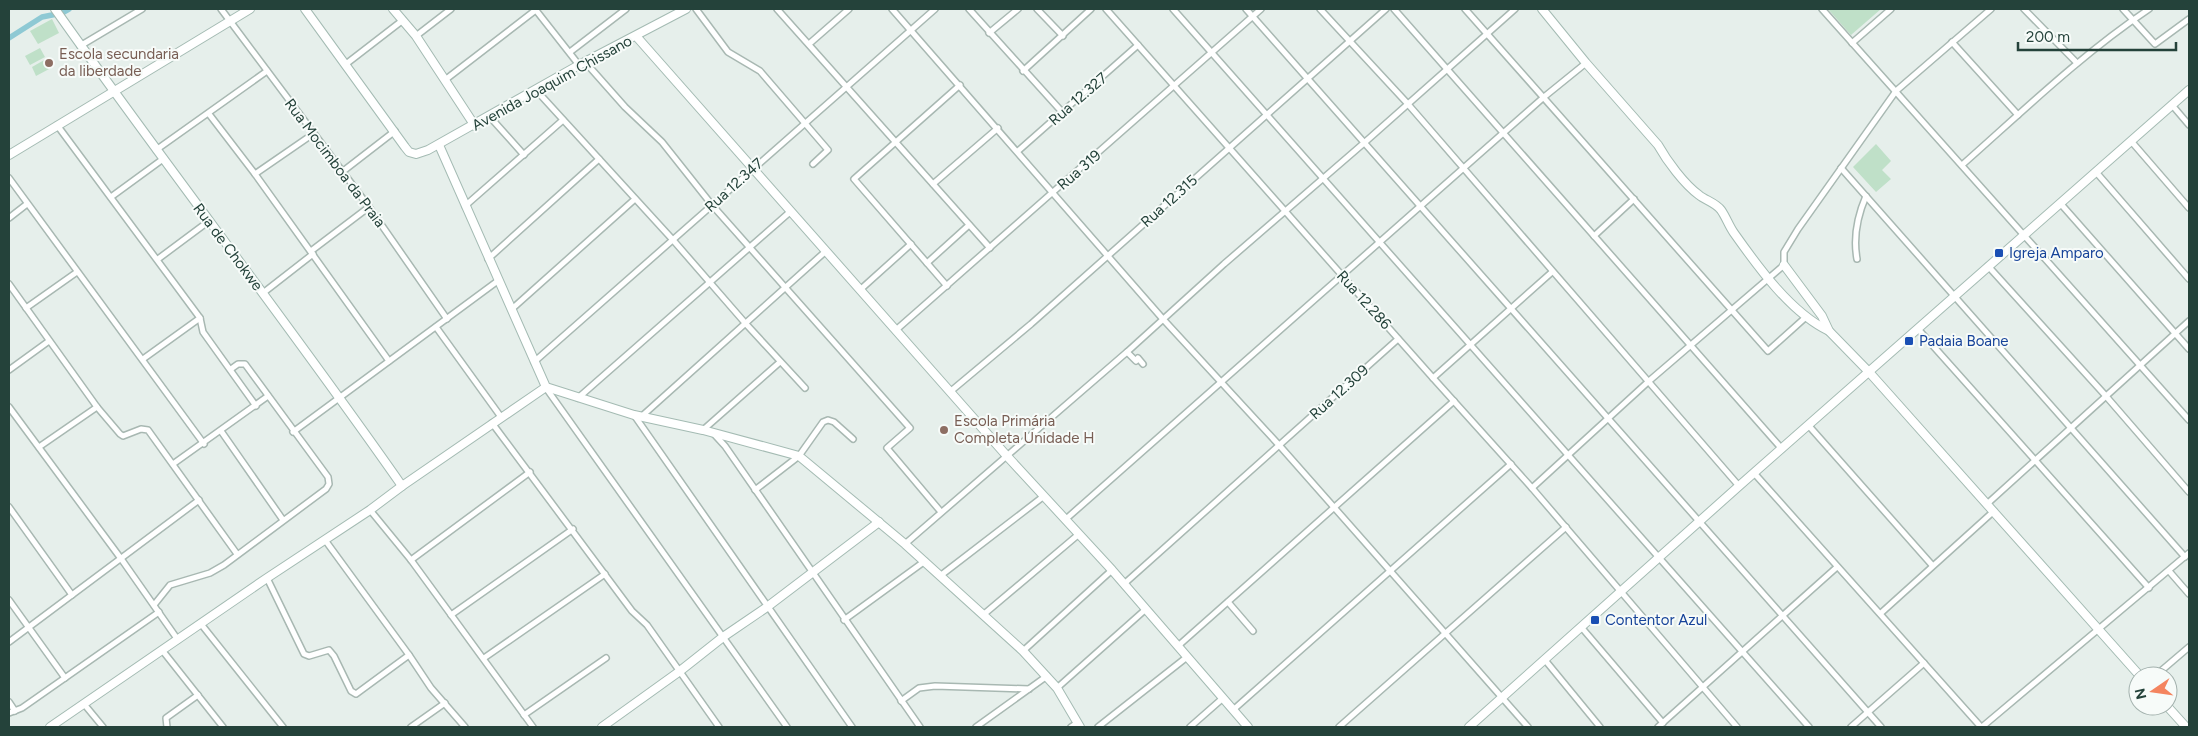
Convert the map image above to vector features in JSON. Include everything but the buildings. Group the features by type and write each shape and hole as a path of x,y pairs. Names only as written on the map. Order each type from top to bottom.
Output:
{"street":[{"name":"Rua de Chokwe","path":"55,9 162,159 341,398 402,486"},
{"path":"80,46 142,9"},
{"name":"Rua Mocimboa da Praia","path":"221,9 369,207 447,319"},
{"path":"9,155 250,9"},
{"path":"305,9 395,131 342,172"},
{"path":"394,9 416,36 475,126"},
{"path":"416,36 451,9"},
{"path":"445,80 536,9 570,52 662,142 712,205 910,428 887,448 941,512"},
{"path":"570,52 626,9"},
{"name":"Avenida Joaquim Chissano","path":"395,131 409,152 416,154 439,145 582,64 686,9"},
{"path":"696,9 728,52 760,71 828,150 813,164"},
{"path":"777,9 896,140 990,248"},
{"path":"809,44 848,9"},
{"path":"892,9 1054,192 1162,318 1222,382 1528,727"},
{"name":"Rua 12.347","path":"534,362 803,123 935,9"},
{"path":"969,9 1063,113"},
{"path":"989,33 1018,9"},
{"path":"1037,9 1063,36"},
{"path":"1024,71 1091,9"},
{"name":"Rua 12.286","path":"1106,9 1511,464 1737,727"},
{"path":"1173,9 1809,727"},
{"path":"1246,9 1881,727"},
{"name":"Rua 319","path":"896,330 1261,9"},
{"path":"1320,9 1407,103 1739,486"},
{"name":"Rua 12.315","path":"951,391 1386,9"},
{"path":"1394,9 1505,132 1782,449"},
{"path":"1465,9 1768,351 1806,317"},
{"path":"905,544 1127,352 1162,318 1515,9"},
{"path":"1542,9 1586,63 1658,145 1666,158 1697,194 1720,208 1733,231 1768,277 1806,317 1814,324 1829,331"},
{"path":"1822,9 2189,420"},
{"path":"1852,43 1891,9"},
{"path":"1991,9 1896,91 1784,252 1784,266 1822,316 1829,331 1869,372 2131,666"},
{"path":"2024,9 2077,63"},
{"path":"2123,9 2155,44 2189,19"},
{"path":"1962,165 2077,63 2132,19 2149,9"},
{"path":"346,64 403,20"},
{"path":"636,36 1006,455 1112,570 1248,727"},
{"path":"1952,42 2018,115"},
{"name":"Rua 12.327","path":"1018,151 1138,45"},
{"path":"1066,519 1463,168 1586,63"},
{"path":"156,150 267,71"},
{"path":"947,286 854,180 896,140 960,85"},
{"path":"536,90 805,388"},
{"path":"1469,727 1660,559 1739,486 2189,90"},
{"path":"2172,105 2189,125"},
{"path":"209,114 312,252 389,361"},
{"path":"490,117 524,155"},
{"path":"465,206 563,120"},
{"path":"57,125 200,318 203,332 256,406"},
{"path":"933,184 998,128"},
{"path":"255,174 313,134"},
{"path":"2131,141 2189,208"},
{"path":"439,145 488,260 512,308 546,387 787,727"},
{"path":"111,197 162,159"},
{"path":"488,260 599,159"},
{"path":"1754,473 1982,727 2187,555 2069,428 1841,168"},
{"path":"2096,172 2189,279"},
{"path":"9,178 204,444"},
{"path":"1857,260 1855,247 1857,225 1866,196"},
{"path":"512,308 635,199"},
{"path":"1594,236 1634,199"},
{"path":"2060,203 2189,349"},
{"path":"9,218 27,204"},
{"path":"262,293 369,207"},
{"path":"578,398 791,211"},
{"path":"158,259 209,221"},
{"path":"927,264 970,225"},
{"path":"861,289 911,244"},
{"path":"642,416 826,251"},
{"path":"1532,488 1649,381 1768,277 1784,266"},
{"path":"1988,266 2106,395 2189,492"},
{"path":"26,308 77,272"},
{"path":"1433,378 1552,272"},
{"path":"294,432 499,280"},
{"path":"9,284 97,407 123,436 141,429 148,430 238,554"},
{"path":"143,359 200,318"},
{"path":"1987,504 2189,321"},
{"path":"436,327 501,417"},
{"path":"1918,329 2149,588"},
{"name":"Rua 12.309","path":"1124,584 1398,339"},
{"path":"9,370 49,341"},
{"path":"1127,352 1136,361 1138,358 1143,364"},
{"path":"703,430 780,362"},
{"path":"154,605 170,585 210,573 224,565 326,489 329,484 328,477 245,364 238,364 231,369"},
{"path":"546,387 634,415 712,432 799,456 925,561 1023,651 1057,688 1076,726"},
{"path":"50,727 267,578 370,510 546,387"},
{"path":"173,464 204,444 268,396"},
{"path":"1178,646 1454,401"},
{"path":"9,407 11,416 39,447 178,640"},
{"path":"39,447 97,407"},
{"path":"634,415 852,727"},
{"path":"755,490 799,456 823,422 828,420 834,422 853,439"},
{"path":"492,423 573,529 632,611 648,625 718,727"},
{"path":"1809,426 1932,565"},
{"path":"221,431 283,520"},
{"path":"712,432 724,446 920,727"},
{"path":"1233,710 1511,464"},
{"path":"411,560 530,472"},
{"path":"940,576 1044,496"},
{"path":"9,642 122,560 199,500"},
{"path":"9,506 72,596"},
{"path":"370,510 411,560 533,727"},
{"path":"1881,613 1994,511"},
{"path":"602,727 680,672 723,637 767,607 879,522"},
{"path":"1339,727 1566,527"},
{"path":"451,615 573,529"},
{"path":"983,615 1079,534"},
{"path":"325,540 431,688 465,727"},
{"path":"844,620 925,561"},
{"path":"1658,727 1837,567"},
{"path":"1023,651 1112,570"},
{"path":"2169,571 2189,594"},
{"path":"484,658 605,574"},
{"path":"267,578 304,654 309,656 329,650 353,693 356,694 409,655"},
{"path":"9,600 65,678"},
{"path":"1228,602 1253,631"},
{"path":"1057,688 1146,609"},
{"path":"9,713 21,709 159,612"},
{"path":"201,624 283,727"},
{"path":"1582,628 1663,723"},
{"path":"2167,666 2189,647"},
{"path":"162,650 223,727"},
{"path":"1098,727 1187,657"},
{"path":"524,715 606,658"},
{"path":"1545,660 1600,727"},
{"path":"1850,727 1924,663"},
{"path":"976,727 1047,676"},
{"path":"901,701 919,688 936,686 1029,689"},
{"path":"166,727 166,718 198,695"},
{"path":"1190,727 1222,698"},
{"path":"9,702 15,711"},
{"path":"411,727 446,703"},
{"path":"84,704 103,727"},
{"path":"2176,716 2186,727"}],"green space":[{"path":"1828,9 1881,9 1851,35"},
{"path":"52,19 59,33 38,44 30,31"},
{"path":"40,48 45,57 30,65 25,56"},
{"path":"46,59 51,68 36,76 32,67"},
{"path":"1876,144 1891,161 1882,170 1891,179 1876,192 1853,167"}],"waterway":[{"path":"9,38 42,17 62,13 69,9"}],"place":[{"name":"Escola secundaria da liberdade","path":"49,63"},
{"name":"Igreja Amparo","path":"1999,253"},
{"name":"Padaia Boane","path":"1909,341"},
{"name":"Escola Primária Completa Unidade H","path":"944,430"},
{"name":"Contentor Azul","path":"1595,620"}]}
